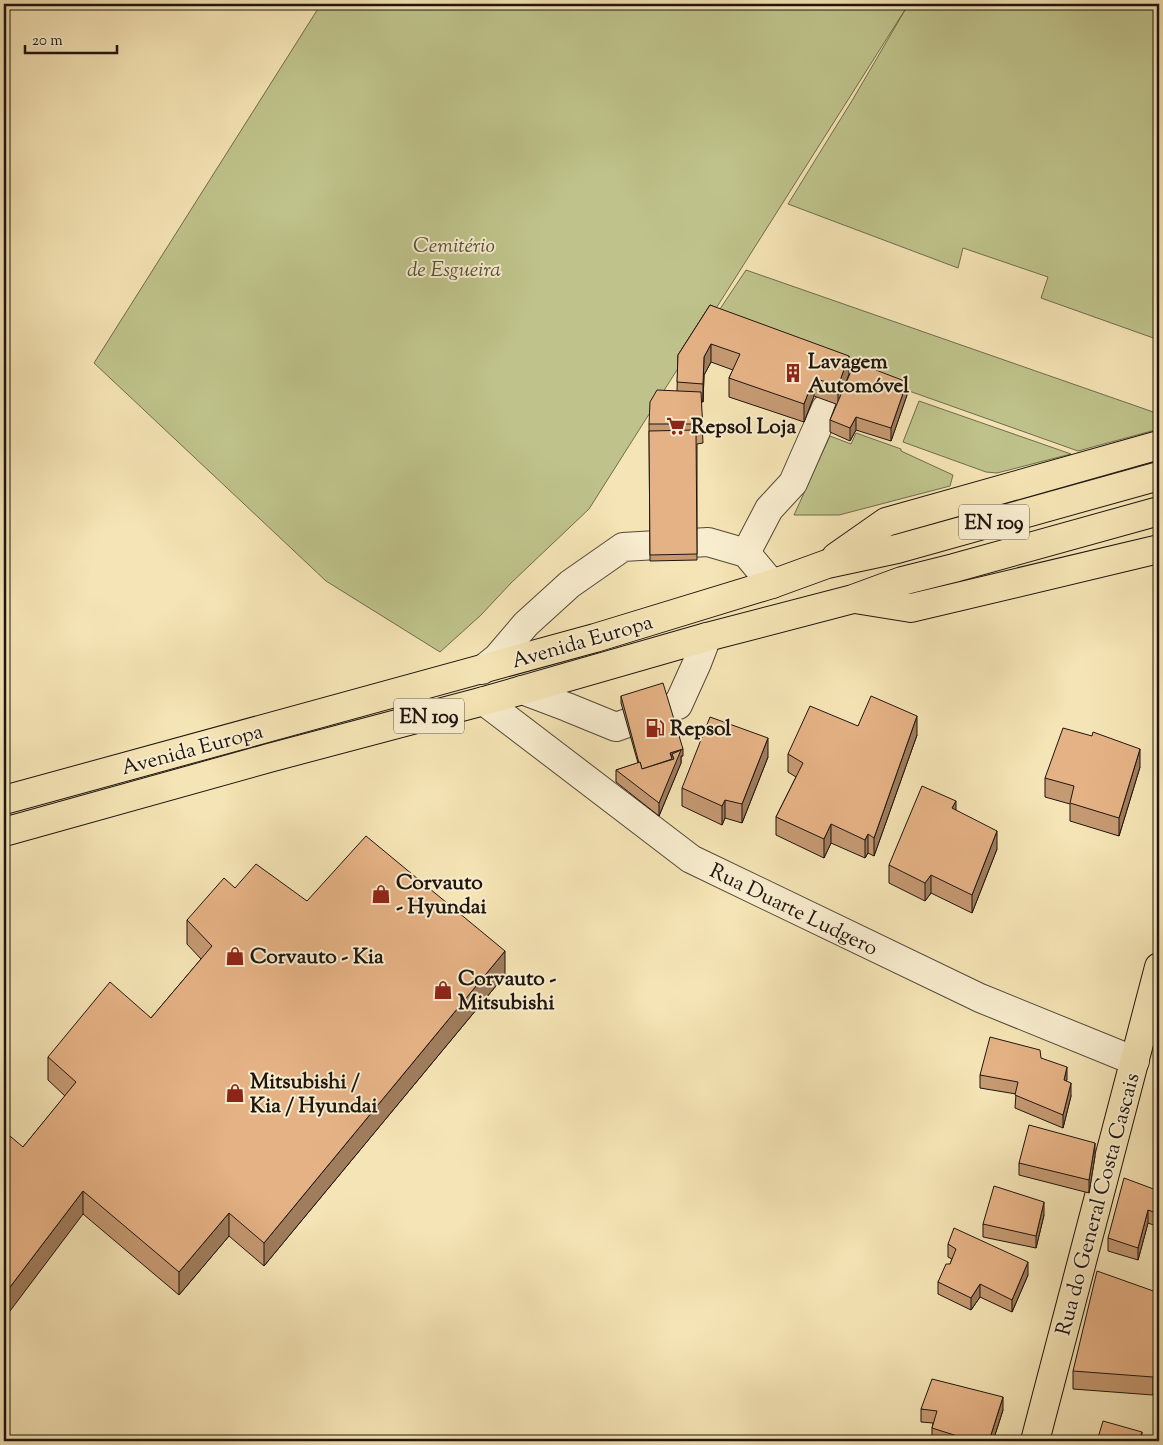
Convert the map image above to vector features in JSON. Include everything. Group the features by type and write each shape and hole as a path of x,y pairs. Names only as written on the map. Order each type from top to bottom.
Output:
{"main road":[{"path":"827,564 886,522 1159,445"},
{"name":"Avenida Europa","path":"4,800 596,638 772,584 827,564 897,549 1159,476"},
{"name":"Avenida Europa","path":"4,832 269,758 484,701 706,637 854,599 902,581 1159,512"},
{"path":"854,599 911,608 1159,549"},
{"name":"Rua do General Costa Cascais","path":"1035,1441 1159,967"}],"street":[{"path":"746,552 769,509 793,483 826,408"},
{"path":"482,670 497,658 526,624 570,584 623,547 708,542 746,552 772,584"},
{"path":"522,690 567,706 616,727 678,705 697,663 706,637"},
{"name":"Rua Duarte Ludgero","path":"484,701 691,860 980,998 1135,1061"}],"green space":[{"name":"Cemitério de Esgueira","path":"321,4 1153,4 1159,6 1159,340 1041,298 1048,277 963,248 958,268 788,204 908,5 589,509 511,583 481,615 440,652 326,581 94,363"},
{"path":"746,270 1159,414 1159,429 1078,451 712,321"},
{"path":"919,401 1071,454 997,473 986,472 903,442"},
{"path":"856,433 901,449 901,451 953,475 950,486 839,515 794,515 830,436 851,444"}],"building":[{"name":"Lavagem Automóvel","path":"710,305 849,356 838,386 814,378 804,404 729,378 740,354 711,344 704,357 703,384 677,382 678,355"},
{"path":"855,362 907,382 891,428 856,417 850,428 830,420"},
{"name":"Repsol Loja","path":"657,390 701,392 703,431 696,432 697,424 649,424 650,402"},
{"path":"696,430 697,554 650,555 649,431"},
{"path":"663,683 683,749 670,753 672,759 642,769 621,696"},
{"path":"871,696 917,716 874,838 868,834 865,840 831,824 824,839 776,817 803,763 788,754 810,706 858,726"},
{"path":"710,717 768,738 742,804 725,800 722,806 682,788"},
{"path":"1063,728 1092,736 1093,732 1140,749 1119,818 1070,803 1074,786 1045,778"},
{"path":"681,750 659,803 616,770 640,762 642,769 674,759 672,754"},
{"path":"922,786 956,801 952,808 997,831 972,895 931,875 925,883 889,865"},
{"name":"Mitsubishi / Kia / Hyundai","path":"366,836 505,951 264,1243 229,1213 179,1272 83,1191 4,1295 4,1131 23,1147 76,1082 48,1057 110,982 151,1018 212,946 187,920 224,878 235,888 256,864 307,901"},
{"path":"990,1037 1040,1050 1041,1058 1067,1067 1064,1080 1071,1083 1063,1115 1015,1095 1018,1082 980,1075"},
{"path":"1029,1125 1095,1143 1089,1180 1019,1163"},
{"path":"1124,1178 1159,1191 1159,1214 1148,1210 1138,1248 1108,1238"},
{"path":"994,1186 1044,1202 1036,1236 983,1224"},
{"path":"954,1228 1028,1262 1012,1300 980,1284 971,1298 938,1282 946,1264 950,1264 956,1249 948,1244"},
{"path":"1097,1271 1159,1293 1159,1355 1153,1377 1073,1371"},
{"path":"932,1379 1003,1397 989,1441 973,1441 932,1428 937,1411 921,1409"},
{"path":"1103,1421 1142,1432 1139,1441 1097,1441"}],"place":[{"name":"Lavagem Automóvel","path":"793,373"},
{"name":"Repsol Loja","path":"676,426"},
{"name":"Repsol","path":"655,728"},
{"name":"Corvauto - Hyundai","path":"381,894"},
{"name":"Corvauto - Kia","path":"235,956"},
{"name":"Corvauto - Mitsubishi","path":"443,990"},
{"name":"Mitsubishi / Kia / Hyundai","path":"235,1093"}]}
